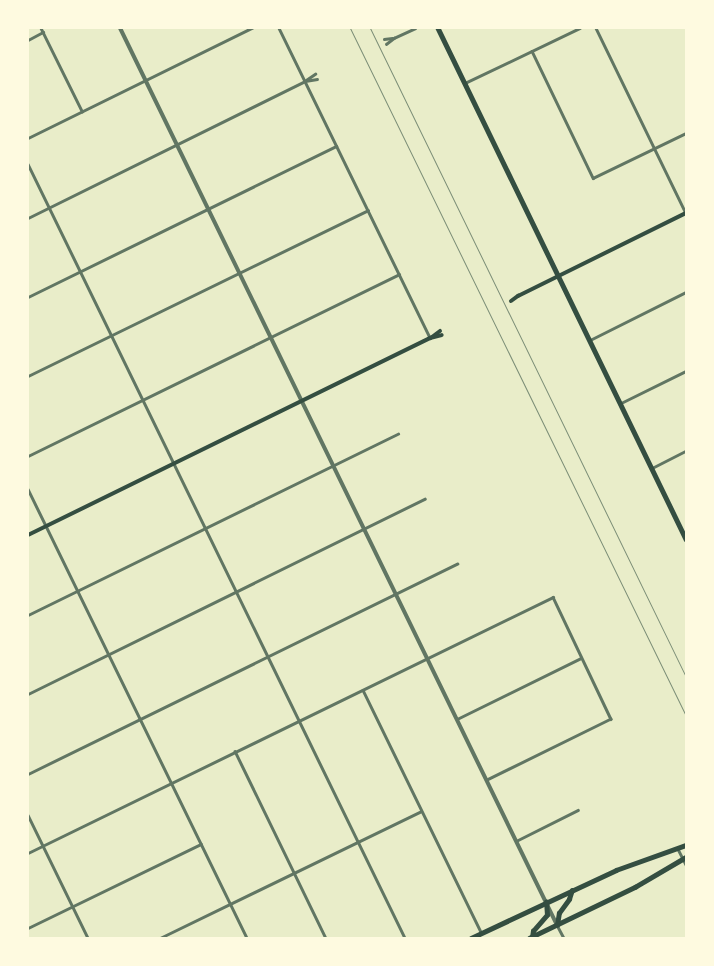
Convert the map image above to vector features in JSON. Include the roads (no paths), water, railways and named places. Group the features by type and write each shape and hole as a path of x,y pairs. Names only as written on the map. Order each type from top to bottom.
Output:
{"main road":[{"path":"438,28 686,539"},
{"path":"510,299 686,213"},
{"path":"28,535 441,333"},
{"path":"471,938 618,869 686,845"},
{"path":"531,938 635,887 685,858"},
{"path":"558,925 558,913 570,899 572,890"},
{"path":"531,938 533,931 547,915 546,902"}],"street":[{"path":"41,28 82,111"},
{"path":"120,28 564,938"},
{"path":"28,138 252,28"},
{"path":"279,28 430,338"},
{"path":"386,44 415,28"},
{"path":"465,83 580,28"},
{"path":"596,28 686,213"},
{"path":"28,40 43,32"},
{"path":"384,39 394,38"},
{"path":"532,51 593,178 686,133"},
{"path":"28,218 305,81 315,74"},
{"path":"305,81 317,79"},
{"path":"28,297 336,145"},
{"path":"28,164 405,938"},
{"path":"28,376 368,210"},
{"path":"28,456 399,274"},
{"path":"590,340 686,292"},
{"path":"620,403 686,371"},
{"path":"28,615 398,434"},
{"path":"652,468 686,451"},
{"path":"28,490 247,938"},
{"path":"28,694 425,499"},
{"path":"28,774 456,564"},
{"path":"28,853 552,597 611,719 487,780"},
{"path":"457,719 581,658"},
{"path":"363,689 482,934"},
{"path":"235,751 326,938"},
{"path":"516,841 578,810"},
{"path":"160,938 421,811"},
{"path":"28,815 88,938"},
{"path":"28,928 200,844"},
{"path":"678,848 685,858 686,865"}],"railway":[{"path":"350,28 686,716"},
{"path":"370,28 686,677"}]}
